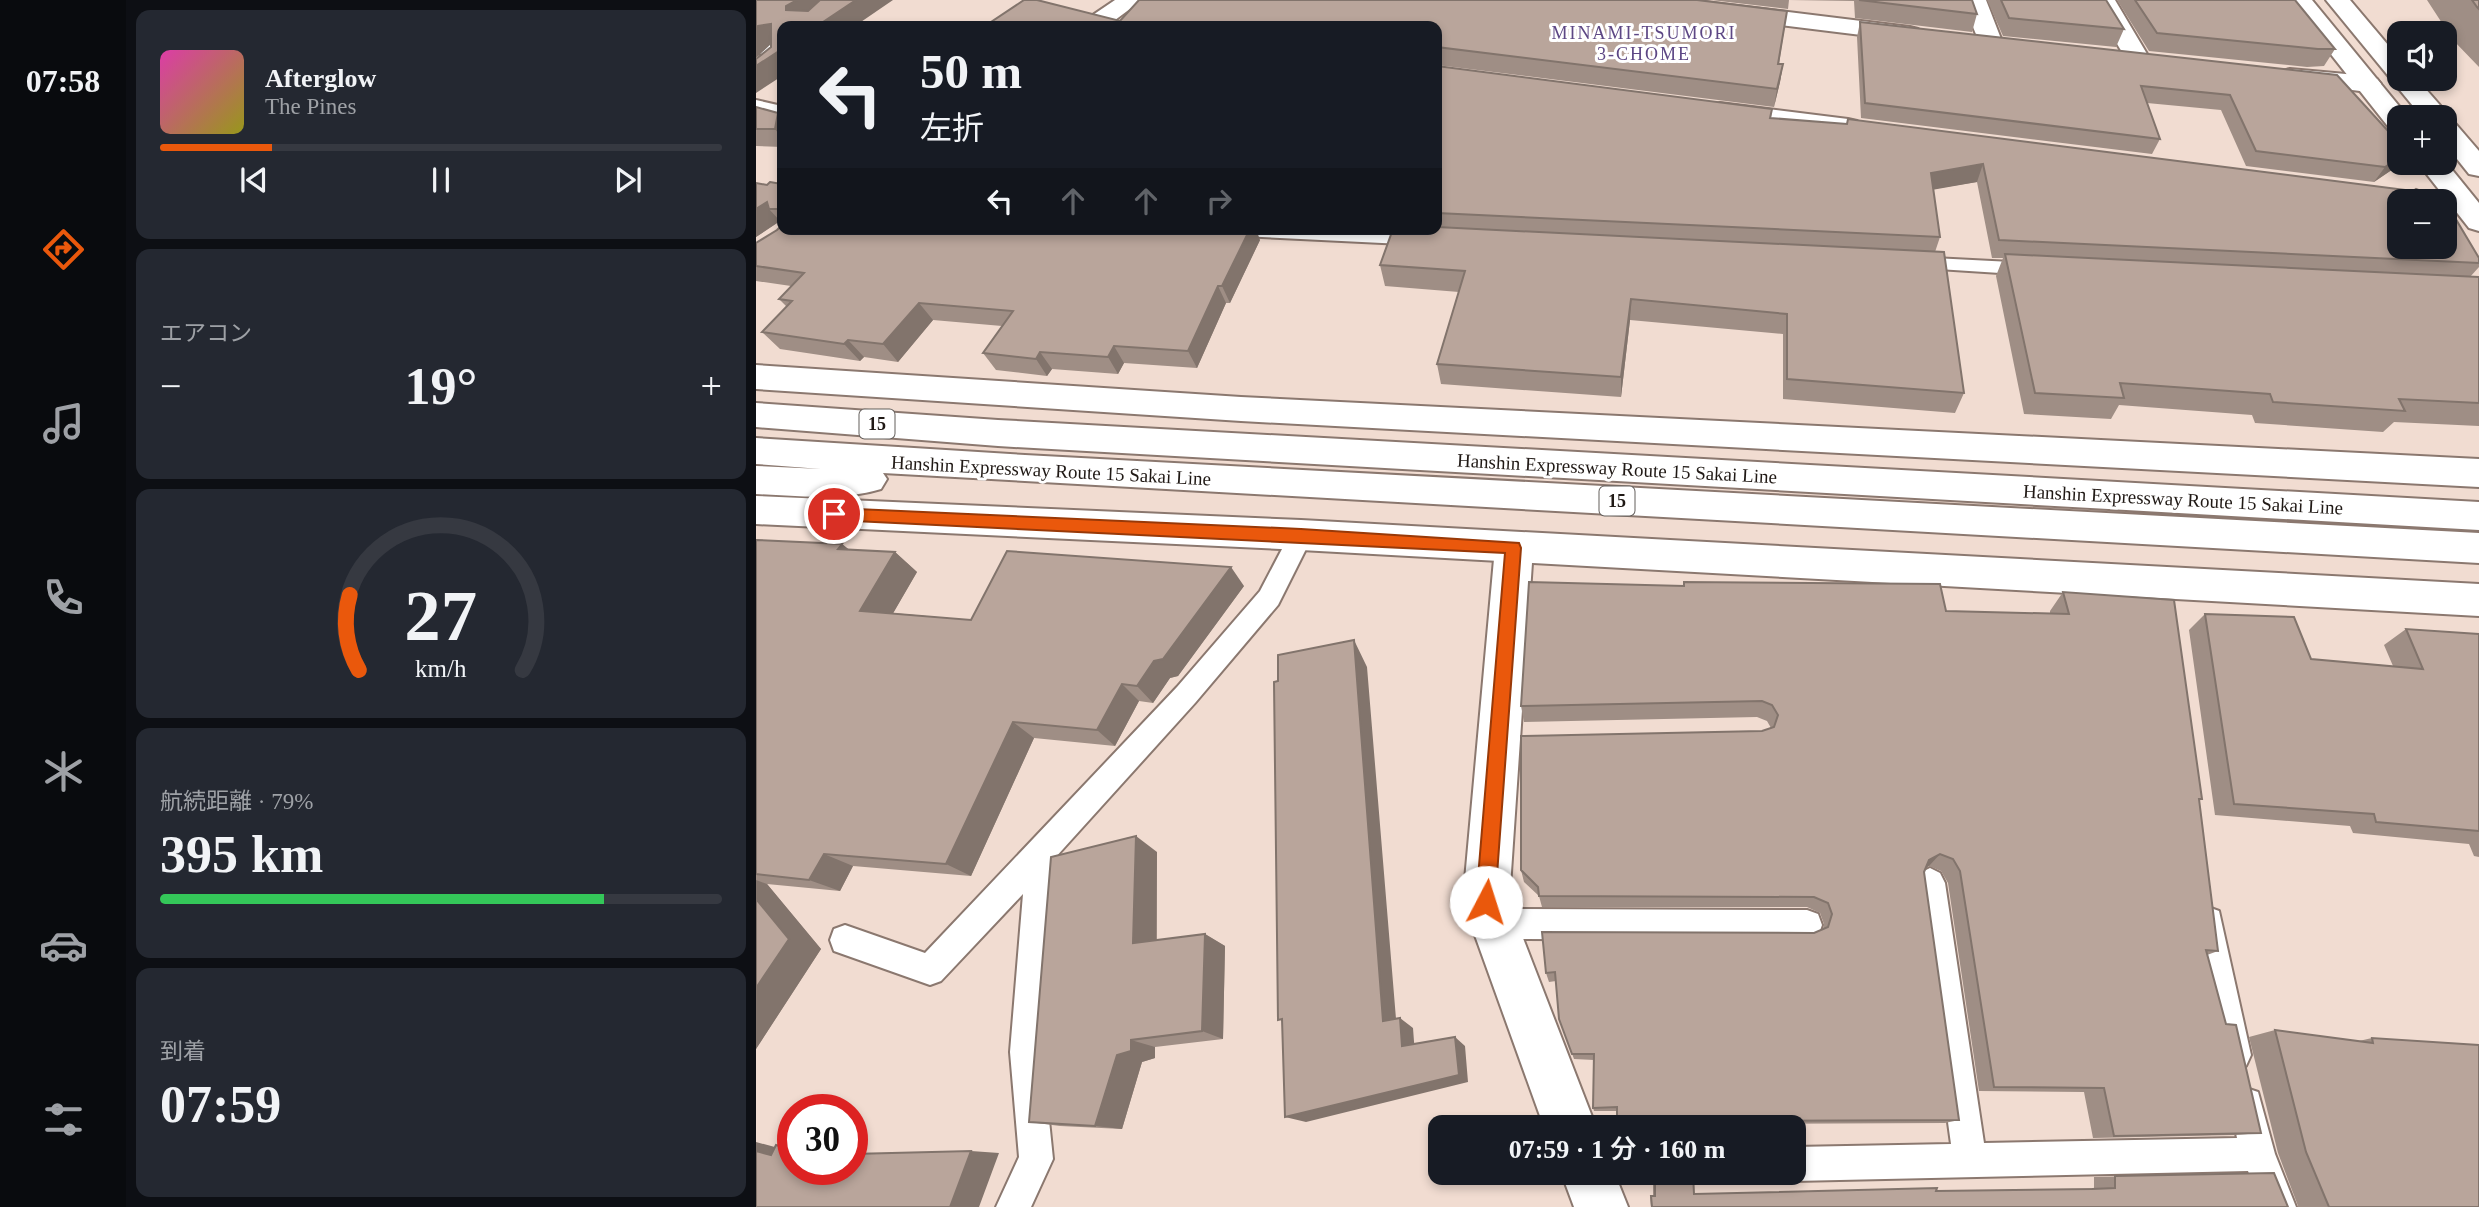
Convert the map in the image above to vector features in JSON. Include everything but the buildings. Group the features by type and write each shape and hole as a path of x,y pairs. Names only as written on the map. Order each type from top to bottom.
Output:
{"main road":[{"path":"1099,21 1130,0"},
{"path":"1974,0 1992,44"},
{"path":"2103,0 2138,59"},
{"path":"2300,0 2387,108"},
{"path":"2338,0 2387,59"},
{"path":"1645,1 1739,6 1866,19 1937,37"},
{"path":"1964,40 2018,47"},
{"path":"756,72 775,48"},
{"path":"2111,57 2166,62"},
{"path":"2263,73 2368,84"},
{"path":"2414,91 2426,105"},
{"path":"756,108 777,113"},
{"path":"1700,108 1866,129"},
{"path":"2457,142 2479,169"},
{"path":"2441,175 2467,210"},
{"path":"756,377 1241,409 2479,472"},
{"name":"Hanshin Expressway Route 15 Sakai Line","path":"756,415 998,433 2479,516"},
{"name":"Hanshin Expressway Route 15 Sakai Line","path":"756,451 1025,469 2479,548"},
{"path":"756,480 812,483 1025,469"},
{"path":"756,510 1301,535 2170,595 2479,600"},
{"path":"1514,548 1512,737 1486,902 1566,1115"},
{"path":"1592,1185 1601,1207"}],"lane":[{"path":"1341,235 1441,240"},
{"path":"1898,262 2050,270"},
{"path":"845,940 930,970 1186,695 1269,598 1301,535"},
{"path":"1013,1207 1036,1159 1026,1052 1040,854"},
{"path":"1930,883 1970,1160"},
{"path":"2205,894 2210,948 2258,1154 2279,1207"},
{"path":"1494,923 1807,925"},
{"path":"1806,1164 2258,1154"}],"district":[{"name":"MINAMI-TSUMORI 3-CHOME","path":"1644,43"}],"route":[{"path":"834,514 1301,535 1514,548 1486,902"}]}
